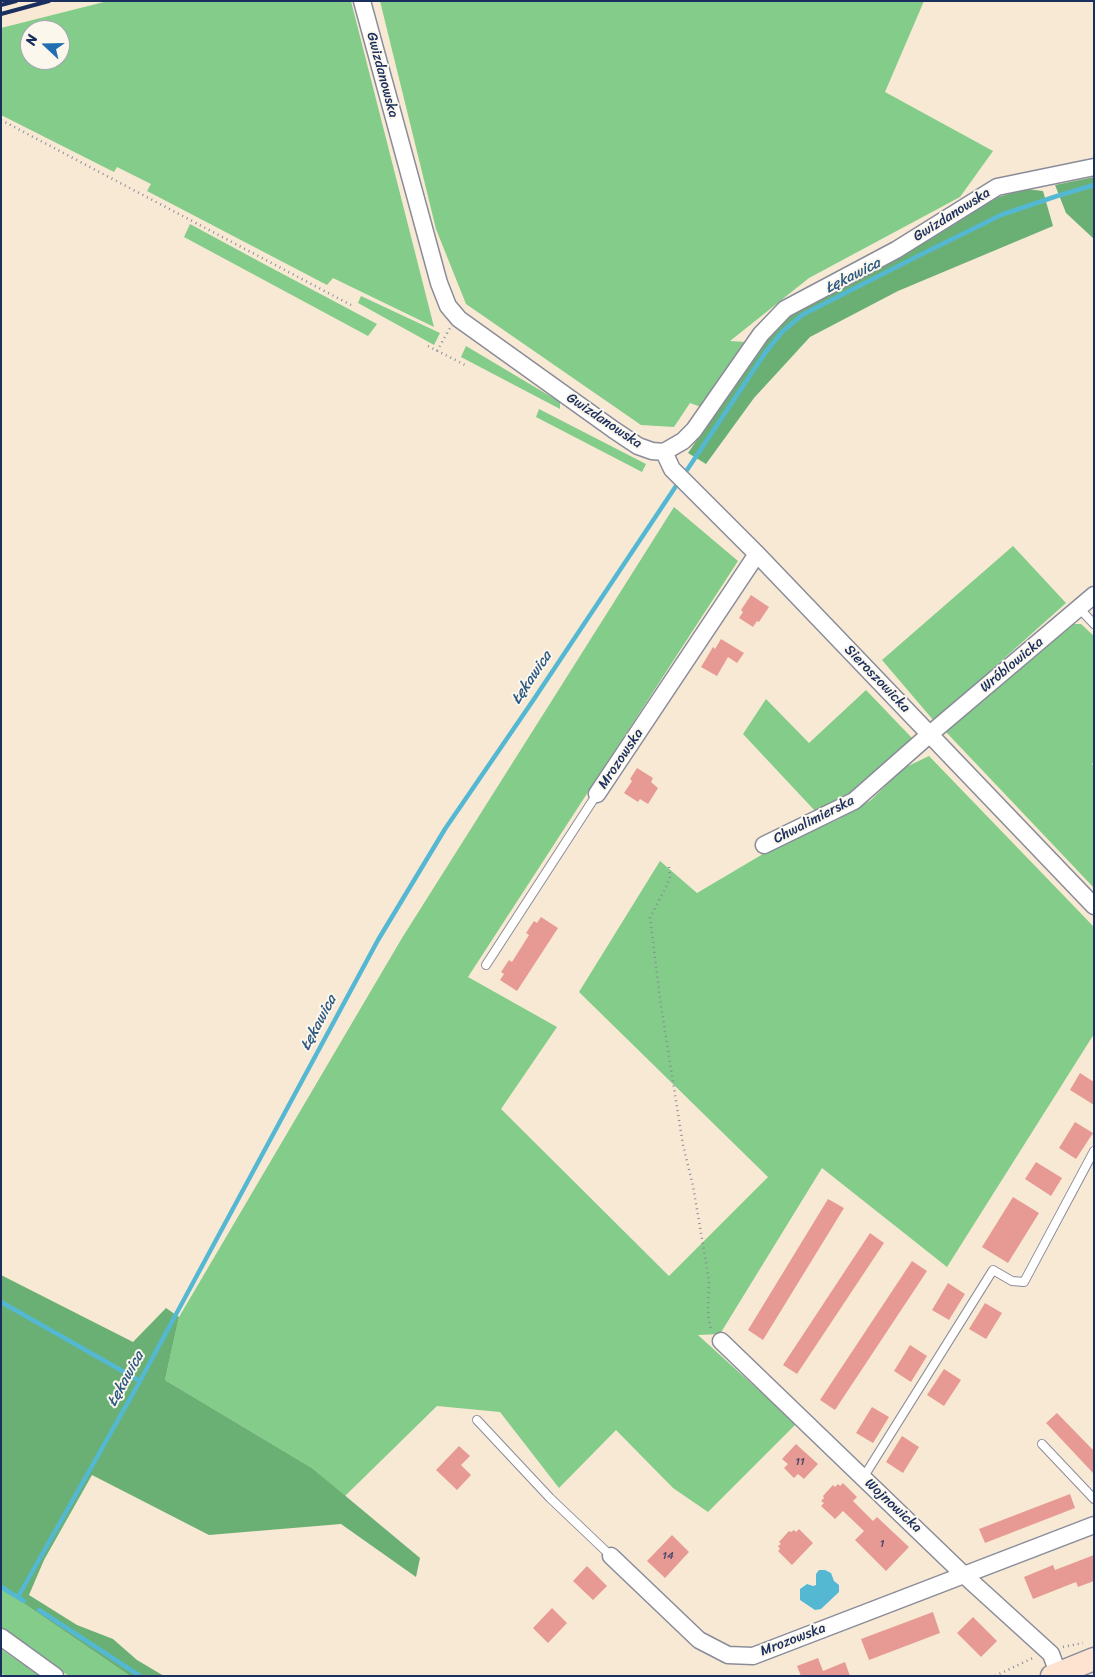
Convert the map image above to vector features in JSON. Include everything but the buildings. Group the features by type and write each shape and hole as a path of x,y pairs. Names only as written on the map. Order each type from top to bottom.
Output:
{"street":[{"name":"Gwizdanowska","path":"362,1 439,283 448,306 459,319 638,446 652,451 664,452 683,441 694,430 761,334 772,320 785,309 896,250 997,187 1094,167"},
{"name":"Sieroszowicka","path":"664,452 672,468 757,554 1094,906"},
{"name":"Mrozowska","path":"598,794 757,554"},
{"name":"Wróblowicka","path":"930,734 1094,595"},
{"name":"Chwalimierska","path":"764,845 854,801 930,734"},
{"name":"Wojnowicka","path":"715,1335 963,1574 1051,1654 1055,1675"},
{"name":"Mrozowska","path":"611,1556 699,1640 728,1655 753,1656 1094,1525"},
{"path":"1,1637 55,1676"},
{"path":"1055,1675 1094,1659"}],"lane":[{"path":"1079,608 1094,624"},
{"name":"Mrozowska","path":"486,965 598,794"},
{"path":"863,1478 993,1270 1012,1281 1024,1282 1094,1151"},
{"name":"Mrozowska","path":"477,1420 550,1498 611,1556"},
{"path":"1042,1444 1094,1500"}],"path":[{"path":"1,120 351,305"},
{"path":"438,351 450,328 459,319"},
{"path":"428,346 465,365"},
{"path":"669,867 670,879 650,918 661,1006 683,1144 693,1186 709,1280 708,1315 715,1335"}],"green space":[{"path":"108,1 351,1 434,327 333,278 327,285 147,191 151,184 117,167 114,172 1,115 1,28 20,23 20,70 70,70 70,20 33,20"},
{"path":"380,1 924,1 885,92 993,151 960,197 809,278 730,341 745,342 740,354 701,407 690,403 674,427 641,425 466,304 436,229"},
{"path":"1094,177 1094,239 1066,213 1055,185"},
{"path":"1026,189 1043,191 1053,226 898,291 810,337 754,398 706,464 688,453 749,363 784,318 874,271 991,199"},
{"path":"190,224 377,324 368,336 184,237"},
{"path":"361,296 440,333 434,345 358,303"},
{"path":"466,346 560,402 560,409 461,357"},
{"path":"539,409 646,464 642,472 536,417"},
{"path":"674,507 738,561 468,977 557,1027 501,1109 669,1276 768,1177 579,992 660,861 697,893 768,851 839,819 871,800 904,768 929,756 1094,927 1094,1034 947,1267 822,1168 720,1334 698,1335 796,1424 708,1512 673,1488 616,1430 559,1488 500,1412 437,1406 345,1496 312,1468 165,1380 179,1317 402,938"},
{"path":"1013,546 1066,603 934,721 882,660"},
{"path":"1069,624 1081,624 1094,636 1094,762 1092,764 1094,766 1094,888 946,732"},
{"path":"866,690 912,738 903,751 853,795 816,812 743,734 766,699 809,743"},
{"path":"1,1275 133,1342 166,1308 179,1317 165,1380 312,1468 420,1558 416,1577 341,1524 209,1535 92,1475 44,1560 29,1595 77,1625 113,1639 137,1660 164,1676 130,1676 7,1592 1,1587"},
{"path":"1,1587 130,1676 69,1676 1,1632"},
{"path":"1,1649 40,1676 5,1676 1,1673"}],"water":[{"path":"819,1570 831,1573 834,1581 839,1585 839,1592 821,1609 815,1610 800,1600 800,1589 807,1584 816,1585 816,1574"}],"waterway":[{"name":"Łękawica","path":"687,470 765,353 782,332 802,315 1001,215 1094,185"},
{"name":"Łękawica","path":"18,1597 140,1381 378,940 445,829 678,483"},
{"path":"1,1302 140,1381"},
{"path":"1,1587 24,1601"},
{"path":"39,1610 140,1676"}],"railway":[{"path":"1,5 16,1"},
{"path":"1,14 49,1"}]}
